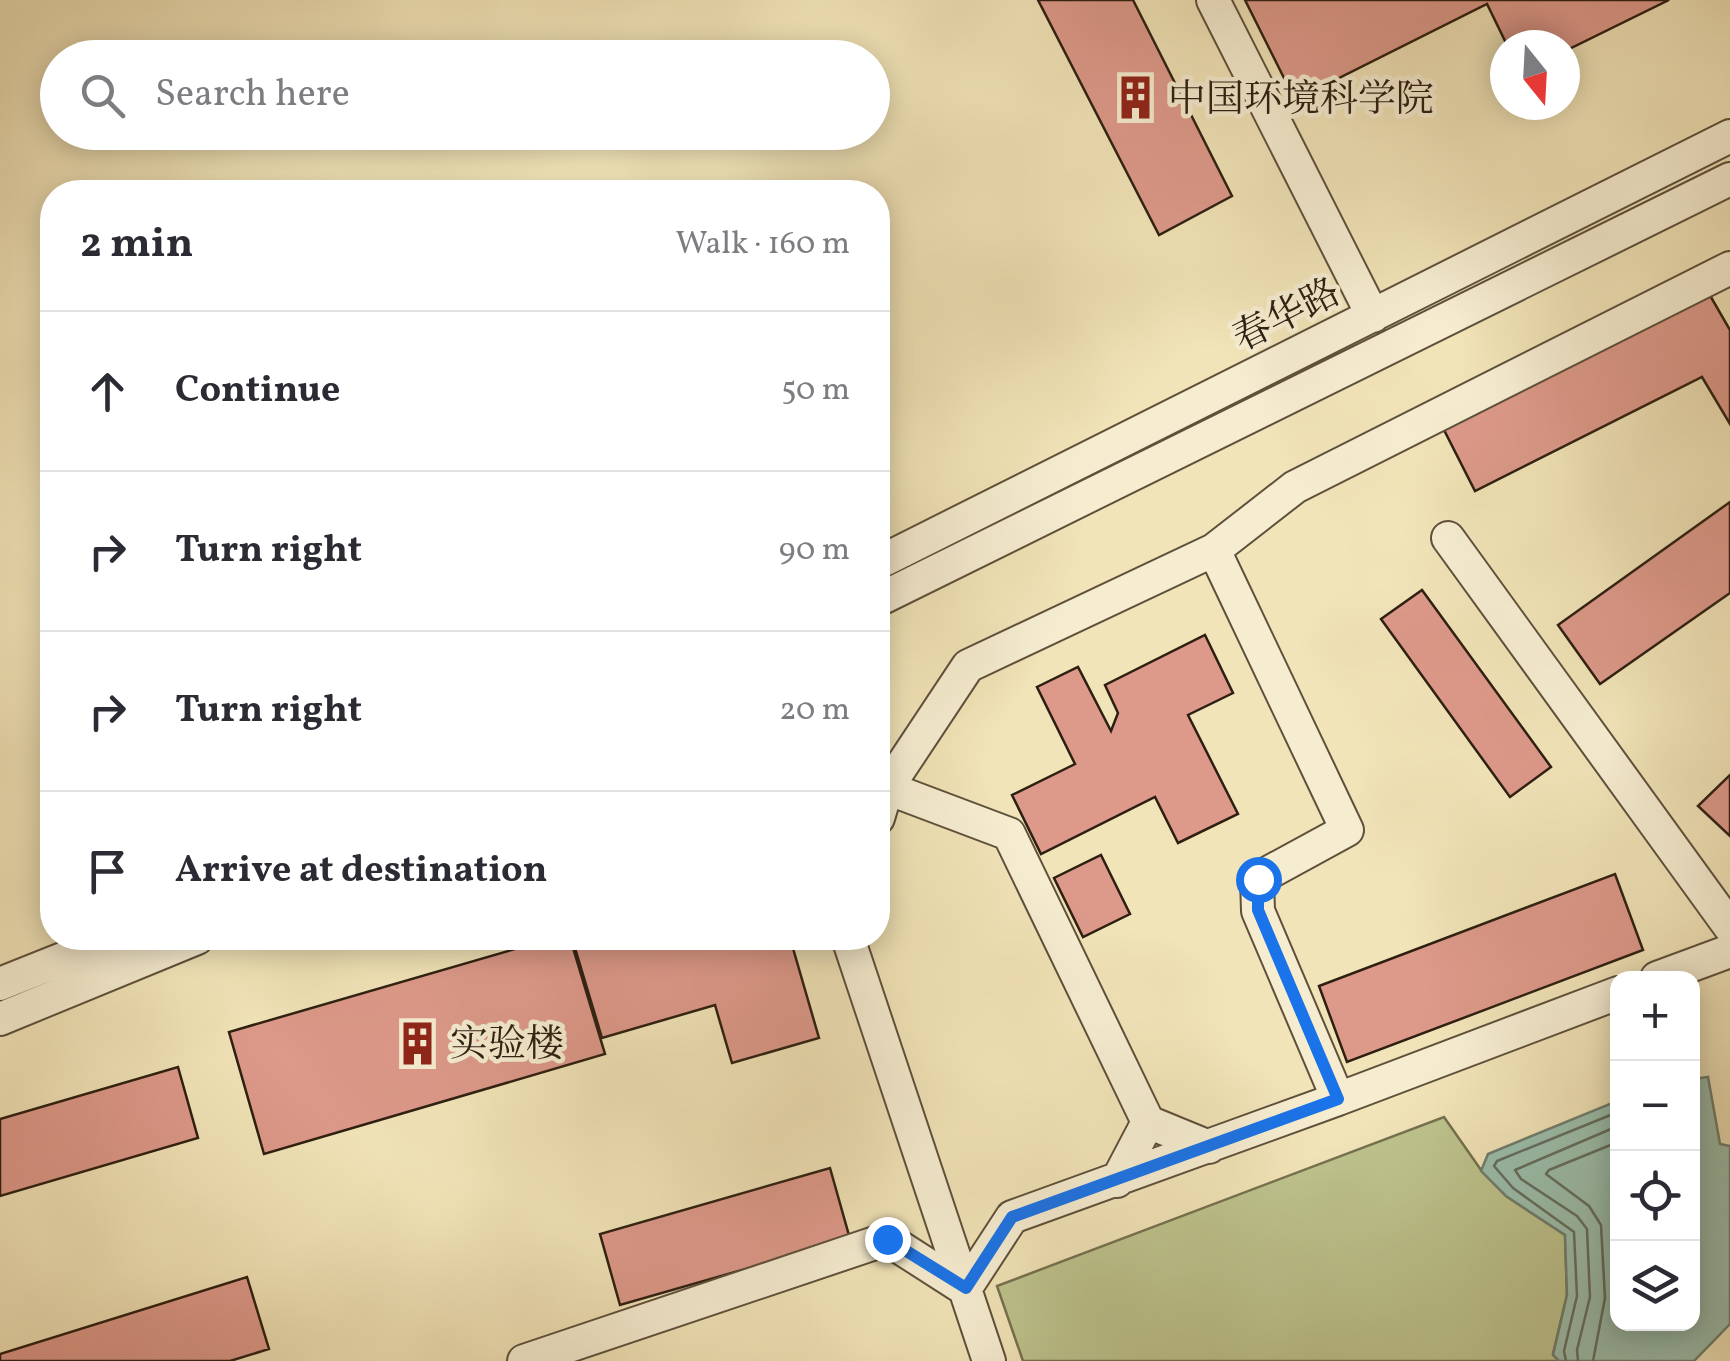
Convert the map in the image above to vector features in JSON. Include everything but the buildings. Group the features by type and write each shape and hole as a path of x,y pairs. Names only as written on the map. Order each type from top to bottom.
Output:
{"street":[{"path":"1214,0 1373,316"},
{"name":"春华路","path":"890,557 1730,136"},
{"name":"春华路","path":"890,594 1730,178"},
{"path":"890,778 968,666 1214,550 1295,487 1730,268"},
{"path":"1448,538 1730,927"},
{"path":"1214,550 1347,830 1258,879 1258,910 1338,1099"},
{"path":"890,794 1009,834 1148,1122 1209,1147"},
{"path":"0,984 86,950"},
{"path":"0,1019 168,950"},
{"path":"852,950 989,1361"},
{"path":"1676,971 1730,951"},
{"path":"966,1288 1012,1217 1610,997"},
{"path":"1117,1181 1148,1122"},
{"path":"524,1361 887,1239 966,1288"}],"green space":[{"path":"1444,1117 1481,1170 1506,1196 1565,1235 1567,1295 1553,1354 1559,1361 1023,1361 997,1286"}],"water":[{"path":"1708,1077 1720,1144 1730,1146 1730,1324 1694,1361 1559,1361 1553,1355 1567,1295 1565,1235 1506,1196 1481,1171 1488,1154 1610,1104 1610,1331 1700,1331 1700,1078"}],"place":[{"name":"中国环境科学院","path":"1135,98"},
{"name":"实验楼","path":"417,1043"}],"route":[{"path":"887,1239 966,1288 1012,1217 1338,1099 1258,910 1258,879"}]}
